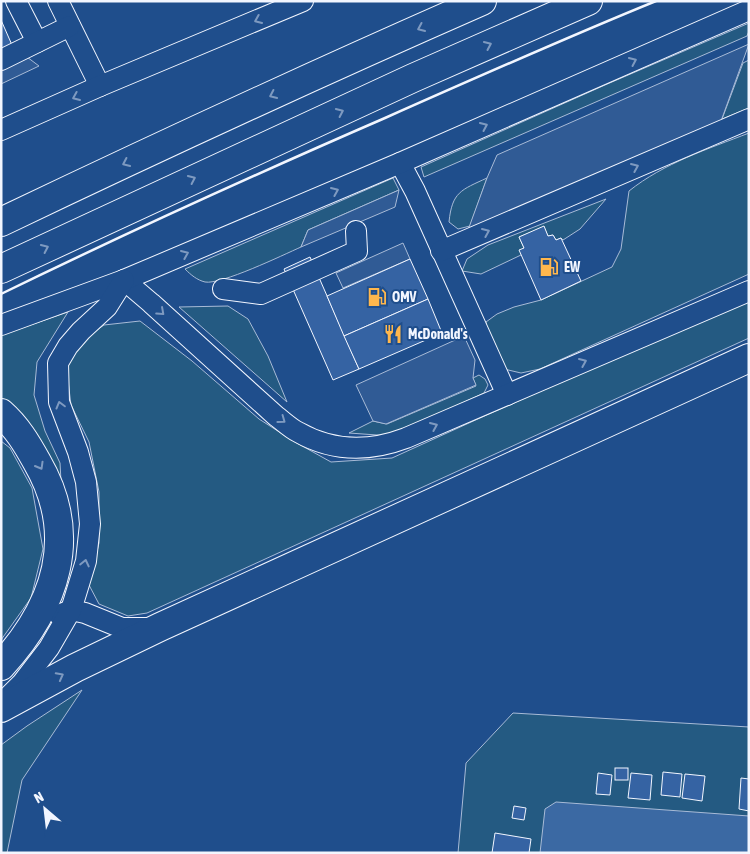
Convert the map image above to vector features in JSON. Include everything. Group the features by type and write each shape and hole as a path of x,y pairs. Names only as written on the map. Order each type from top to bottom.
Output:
{"highway":[{"path":"1,222 148,152 482,1"},
{"path":"1,269 413,78 588,1"},
{"path":"1,706 160,627 749,358"},
{"path":"1,413 24,438 47,478 59,520 58,555 52,586 35,622 1,666"}],"lane":[{"path":"16,1 37,42"},
{"path":"58,1 100,86"},
{"path":"1,130 100,86 303,1"},
{"path":"1,325 124,280 400,163 749,10"},
{"path":"1,60 70,26"},
{"path":"441,251 749,119"},
{"path":"400,163 415,191 507,395"},
{"path":"223,289 261,294 358,251 356,231"},
{"path":"124,280 276,416 298,432 324,443 345,448 386,446 749,291"},
{"path":"1,706 22,683 49,648 71,610 86,561 90,524 86,482 78,452 58,402 58,363 68,346 107,306 124,280"},
{"path":"35,622 71,610 85,613 122,628 160,627"}],"shaded area":[{"path":"749,23 747,36 424,177 421,167"},
{"path":"749,44 717,132 464,241 497,155"},
{"path":"19,51 39,66 1,84 1,60"},
{"path":"749,60 749,108 722,119 743,63"},
{"path":"749,133 749,274 540,369 521,373 504,369 487,333 486,322 497,314 514,307 541,300 612,267 621,249 629,191 657,172 702,151"},
{"path":"393,178 399,190 308,230 301,247 267,262 213,282 199,280 185,269"},
{"path":"487,178 470,226 458,229 449,222 455,198 464,189"},
{"path":"399,190 395,207 301,247 308,230"},
{"path":"606,199 580,229 563,240 561,238 556,240 553,235 548,236 544,227 519,237 524,248 521,255 481,274 462,271 467,259 488,245"},
{"path":"403,243 410,259 343,288 336,273"},
{"path":"749,299 749,338 147,613 128,616 99,604 89,585 99,543 99,492 89,442 71,405 66,365 81,341 104,325 140,321 192,361 259,419 331,462 392,458"},
{"path":"228,306 248,319 268,356 287,402 179,307"},
{"path":"68,312 37,362 34,395 45,431 60,463 62,499 1,403 1,335"},
{"path":"464,336 475,360 473,378 476,385 386,424 373,421 356,385"},
{"path":"479,375 485,379 488,385 484,393 391,436 349,433 373,421 387,424 476,386 473,378"},
{"path":"1,441 10,448 32,488 43,549 31,598 1,640"},
{"path":"82,690 22,780 7,853 1,853 1,745"},
{"path":"513,713 749,727 749,853 458,853 466,763"},
{"path":"556,802 749,816 749,853 540,853 545,809"}],"building":[{"path":"1,20 12,45 1,50"},
{"path":"544,226 548,236 553,235 556,240 561,238 581,281 541,300 519,250 524,248 519,237"},
{"path":"310,257 359,369 333,380 284,269"},
{"name":"OMV","path":"410,259 428,299 344,336 327,296"},
{"name":"McDonald's","path":"428,299 442,333 359,369 344,336"},
{"path":"615,768 628,768 628,780 615,780"},
{"path":"663,772 682,774 680,797 661,795"},
{"path":"598,773 612,775 610,795 596,794"},
{"path":"631,773 652,775 650,800 628,798"},
{"path":"685,774 705,776 702,801 682,798"},
{"path":"741,778 749,779 749,811 739,809"},
{"path":"514,806 526,808 524,820 512,818"},
{"path":"495,833 531,839 529,853 492,853"}],"wall":[{"path":"1,294 288,160 520,58 656,1"}],"place":[{"name":"EW","path":"549,267"},
{"name":"OMV","path":"377,297"},
{"name":"McDonald's","path":"393,334"}]}
